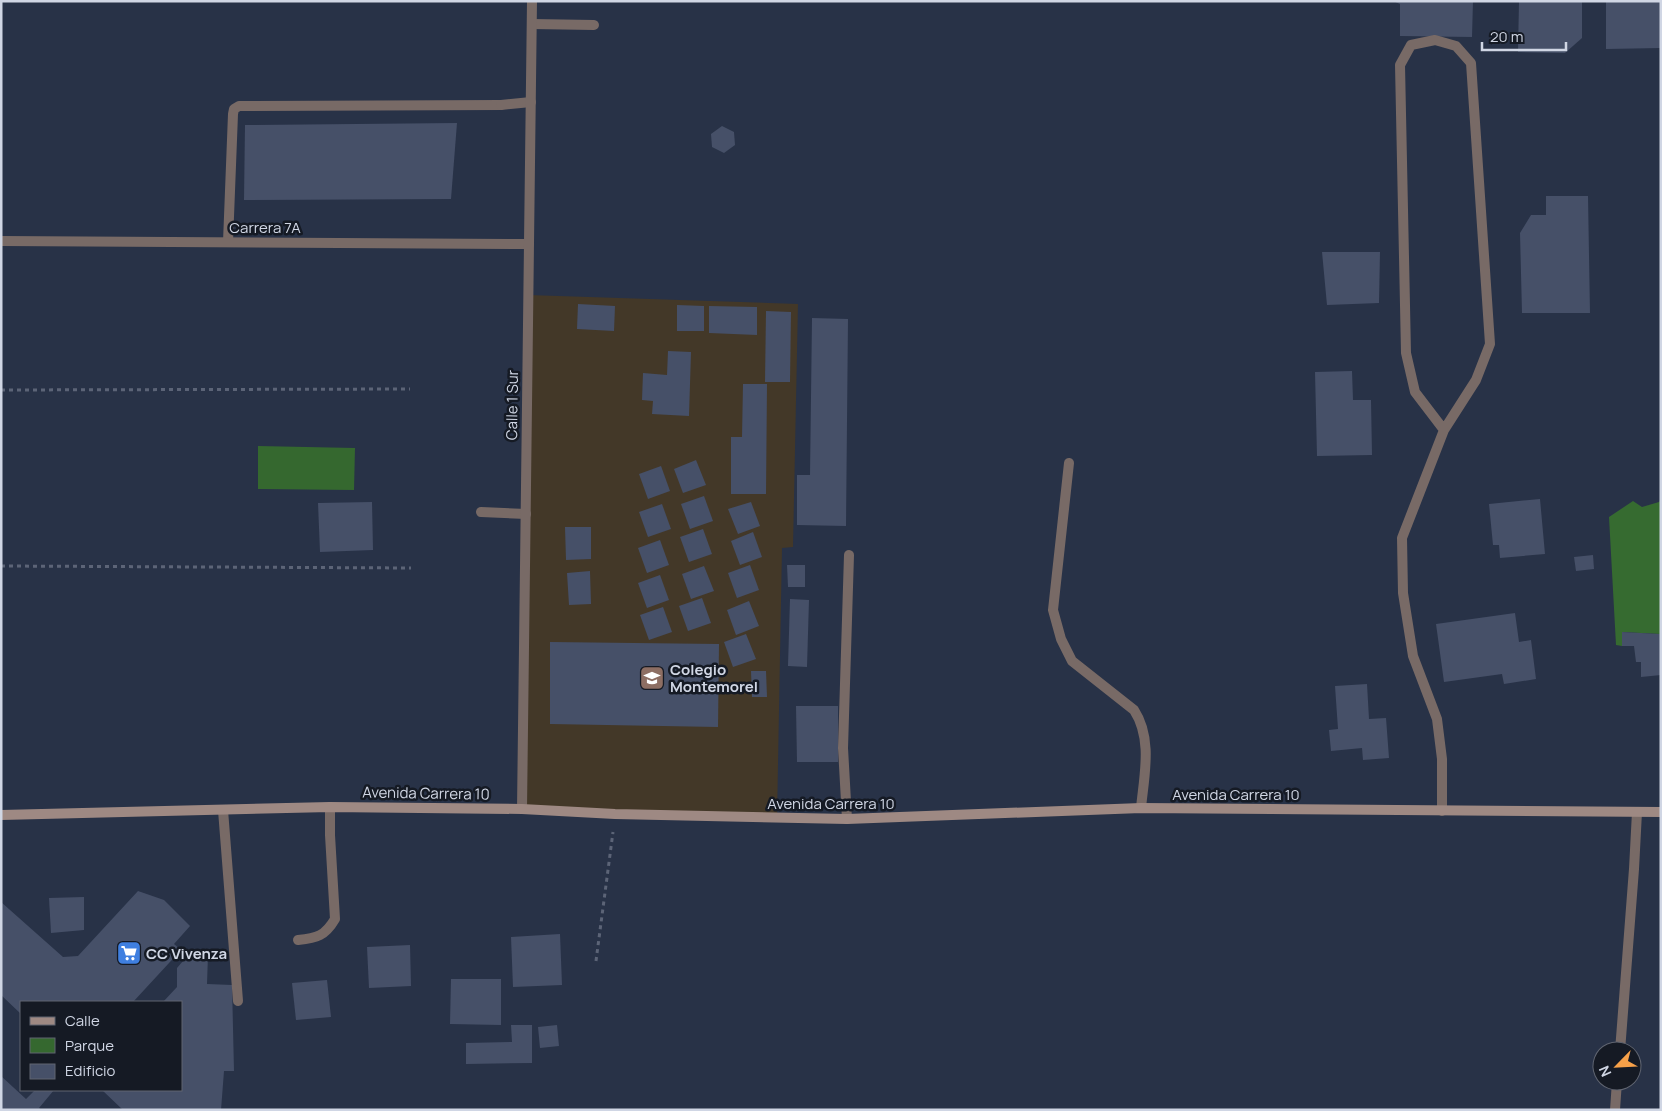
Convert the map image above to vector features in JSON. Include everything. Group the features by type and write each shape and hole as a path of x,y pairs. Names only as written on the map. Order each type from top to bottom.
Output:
{"street":[{"name":"Calle 1 Sur","path":"522,809 532,1"},
{"path":"532,24 594,26"},
{"path":"1442,811 1442,760 1437,719 1414,656 1402,593 1402,538 1444,430 1476,380 1490,344 1472,63 1456,46 1435,40 1411,45 1400,65 1405,343 1415,392 1444,430"},
{"path":"228,242 232,114 238,106 501,105 531,102"},
{"name":"Carrera 7A","path":"1,241 529,244"},
{"path":"1069,463 1053,610 1061,639 1072,662 1134,710 1140,719 1146,754 1141,808"},
{"path":"481,512 526,514"},
{"path":"847,819 843,748 849,555"},
{"path":"298,940 313,938 329,930 335,919 330,808"},
{"name":"Avenida Carrera 10","path":"1,815 330,808 522,809 615,814 847,819 1141,808 1661,812"},
{"path":"223,810 238,1001"},
{"path":"1621,1041 1637,812"},
{"path":"1615,1110 1616,1091"}],"path":[{"path":"1,390 410,390"},
{"path":"1,566 412,568"},
{"path":"596,961 615,814"}],"shaded area":[{"name":"Colegio Montemorel","path":"528,295 798,304 793,547 782,548 777,819 522,809"}],"green space":[{"path":"258,446 355,448 354,490 258,489"},
{"path":"1661,499 1661,643 1660,634 1622,632 1622,646 1616,645 1609,517 1633,501 1642,507 1659,502"}],"building":[{"path":"1393,1 1473,1 1472,37 1400,36 1400,4"},
{"path":"1519,1 1582,1 1582,38 1565,53 1518,52"},
{"path":"1606,1 1661,1 1661,48 1606,49"},
{"path":"457,123 451,199 244,200 245,125"},
{"path":"722,126 734,132 735,145 724,153 712,147 711,134"},
{"path":"1546,196 1588,196 1590,313 1522,313 1520,233 1531,215 1546,215"},
{"path":"1322,252 1380,252 1379,303 1327,305"},
{"path":"578,304 615,306 614,331 577,329"},
{"path":"677,305 704,306 704,331 677,331"},
{"path":"709,306 757,307 757,335 709,333"},
{"path":"766,311 791,312 790,382 765,382"},
{"path":"812,318 848,319 846,526 797,525 797,475 810,475"},
{"path":"668,351 691,352 689,416 652,414 653,401 642,400 643,373 667,375"},
{"path":"1352,371 1353,400 1371,400 1372,455 1317,456 1315,372"},
{"path":"743,384 767,384 766,494 731,494 731,437 742,437"},
{"path":"696,460 706,485 683,493 674,469"},
{"path":"661,466 670,491 648,499 639,474"},
{"path":"704,496 713,521 690,529 681,504"},
{"path":"1540,499 1545,554 1500,558 1499,545 1493,545 1489,504"},
{"path":"372,502 373,550 320,552 318,503"},
{"path":"751,502 760,526 738,534 728,509"},
{"path":"662,504 671,529 648,537 639,512"},
{"path":"565,527 591,527 591,559 566,560"},
{"path":"703,529 712,554 689,562 680,537"},
{"path":"753,532 762,557 740,565 731,541"},
{"path":"660,540 669,565 647,573 638,548"},
{"path":"1593,555 1594,569 1576,571 1574,557"},
{"path":"750,565 759,590 737,598 728,573"},
{"path":"787,565 805,565 805,587 788,587"},
{"path":"704,566 714,591 691,599 682,574"},
{"path":"590,571 591,604 569,605 567,573"},
{"path":"660,575 669,600 647,608 638,583"},
{"path":"702,598 711,623 688,631 679,606"},
{"path":"790,599 809,600 807,667 788,666"},
{"path":"749,601 759,626 736,635 727,610"},
{"path":"663,607 672,632 649,640 640,615"},
{"path":"1515,613 1519,642 1531,640 1536,679 1504,684 1502,674 1444,682 1436,624"},
{"path":"1622,632 1660,634 1661,675 1641,677 1641,662 1636,662 1634,646 1622,646"},
{"path":"746,634 756,659 733,667 724,642"},
{"path":"550,642 719,644 718,727 550,724"},
{"path":"751,671 766,671 767,697 752,697"},
{"path":"1367,684 1369,719 1386,718 1389,758 1363,760 1362,748 1331,751 1329,730 1338,729 1335,686"},
{"path":"796,706 838,706 838,762 797,762"},
{"name":"CC Vivenza","path":"138,891 164,900 190,926 174,944 181,950 134,1001 20,1001 20,1013 1,995 1,902 63,957 78,956"},
{"path":"84,897 84,930 51,933 49,898"},
{"path":"560,934 562,985 513,987 511,937"},
{"path":"410,945 411,986 369,988 367,947"},
{"name":"CC Vivenza","path":"189,954 208,955 207,984 232,985 234,1071 224,1071 221,1110 123,1110 103,1091 182,1091 182,1001 164,1001 177,987 177,968"},
{"path":"451,979 501,979 501,1025 450,1024"},
{"path":"327,980 331,1017 296,1020 292,983"},
{"path":"511,1025 532,1025 532,1063 466,1064 466,1043 512,1042"},
{"path":"557,1025 559,1046 540,1048 538,1027"},
{"path":"1,1076 26,1099 34,1091 53,1091 39,1108 42,1110 1,1110"}],"place":[{"name":"Colegio Montemorel","path":"652,678"},
{"name":"CC Vivenza","path":"129,953"}]}
